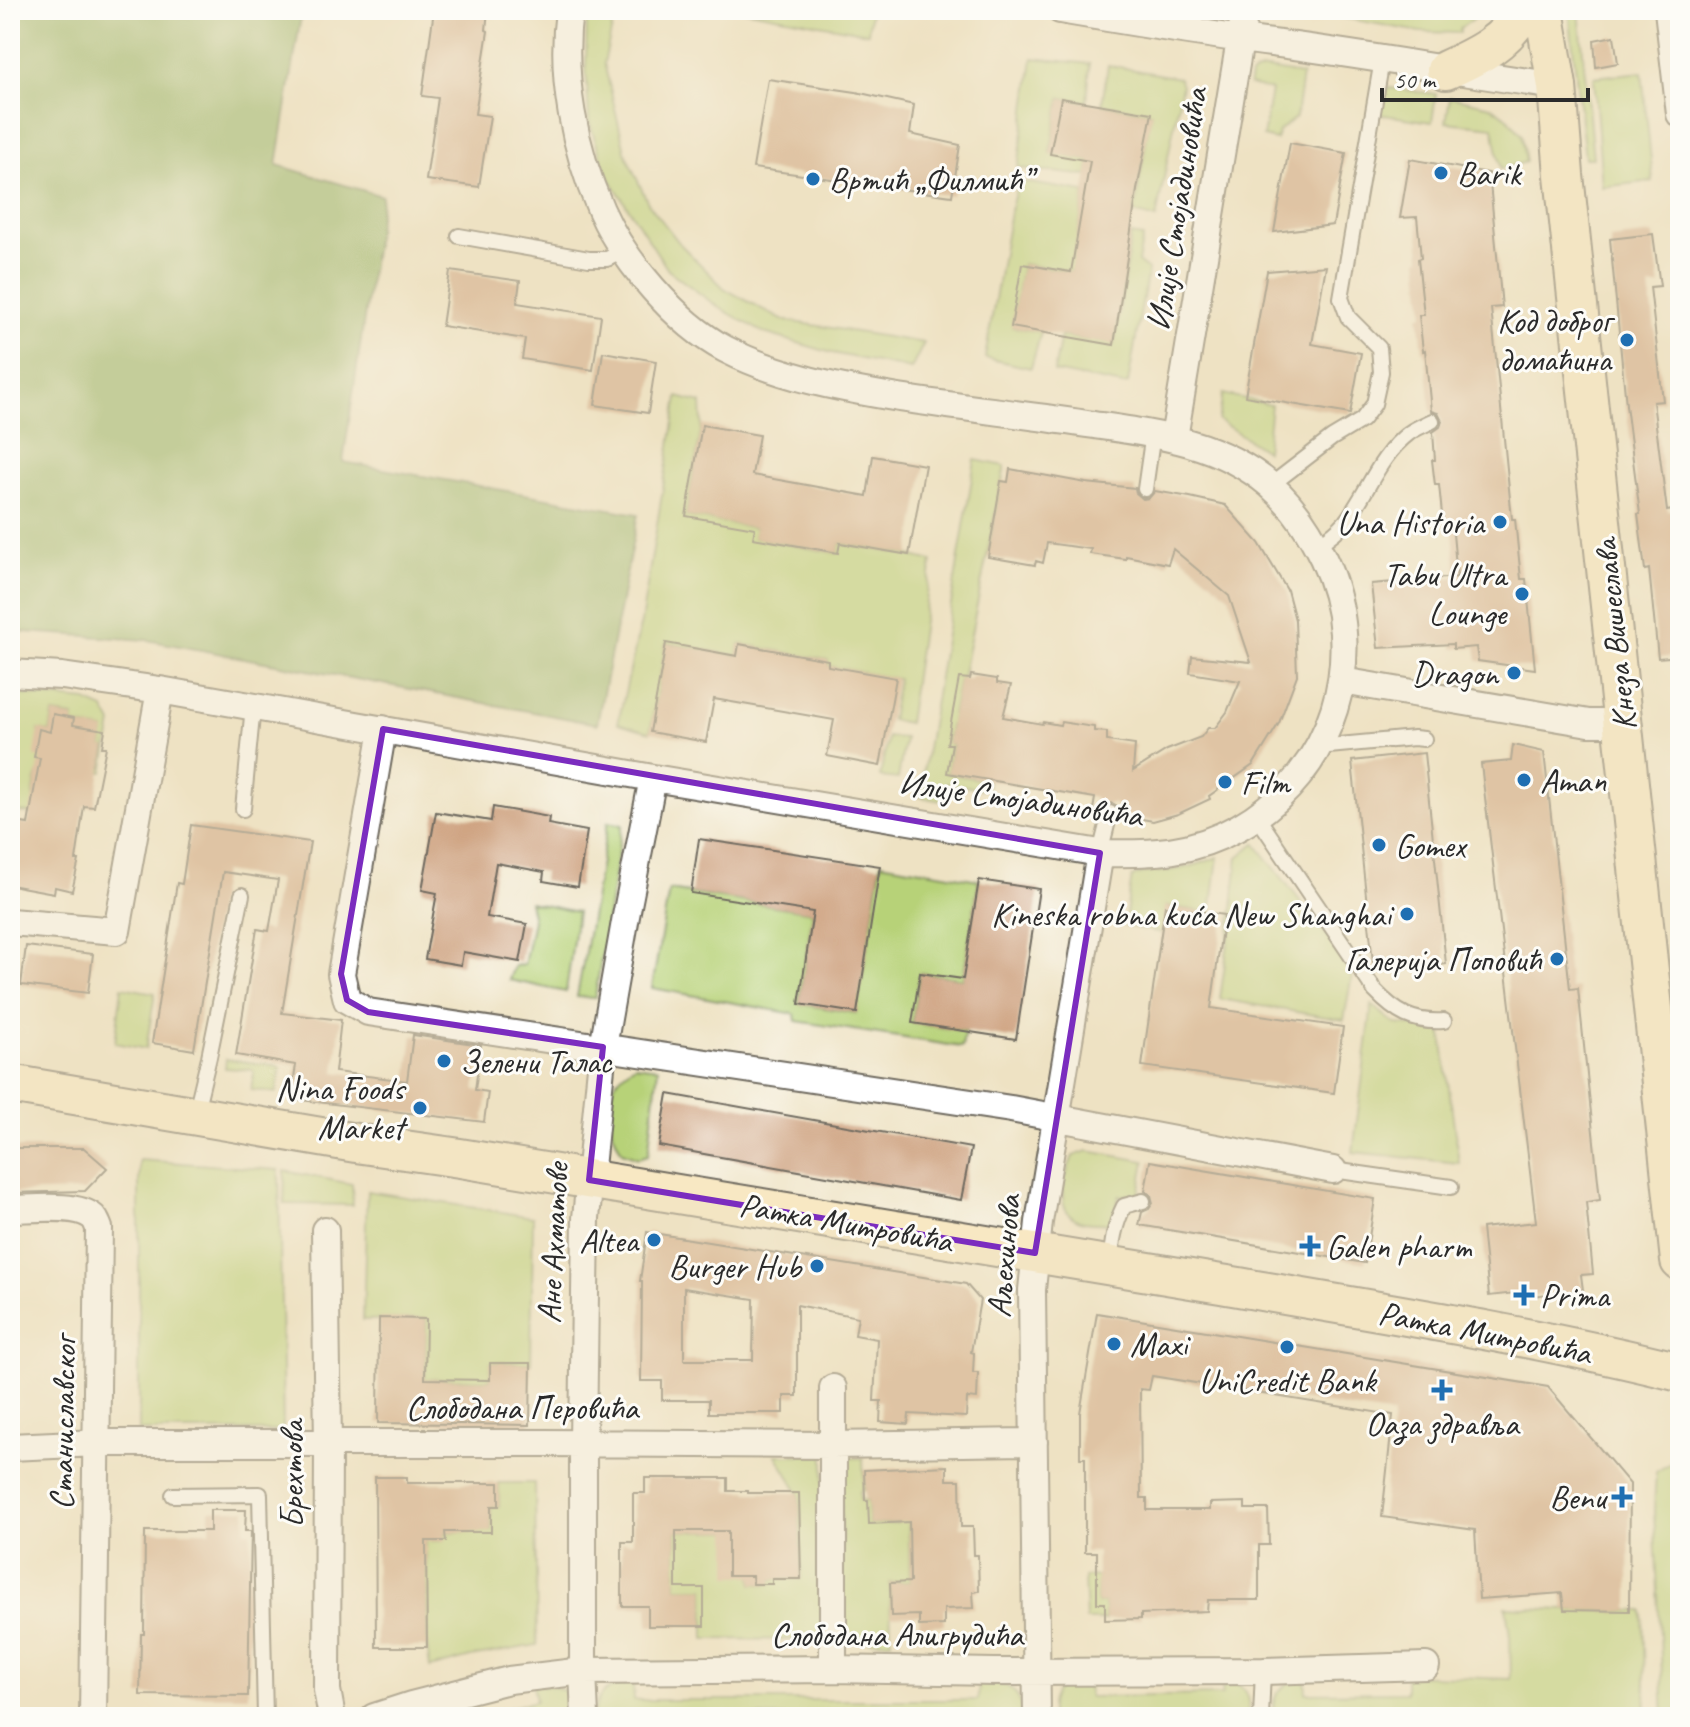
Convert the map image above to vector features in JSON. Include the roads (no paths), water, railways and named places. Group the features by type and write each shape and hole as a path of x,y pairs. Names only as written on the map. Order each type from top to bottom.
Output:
{"main road":[{"path":"1446,70 1494,46 1511,29 1523,10"},
{"name":"Кнеза Вишеслава","path":"1544,10 1557,86 1680,1261"},
{"name":"Ратка Митровића","path":"10,1084 1110,1265 1467,1327 1680,1372"}],"street":[{"name":"Илије Стојадиновића","path":"10,673 62,676 160,690 653,778 1100,853 1160,853 1189,848 1216,838 1239,827 1272,803 1297,777 1318,747 1333,714 1342,681 1343,630 1335,585 1317,545 1300,518 1271,485 1225,456 1164,436 967,409 825,385 770,369 722,348 684,321 623,251 609,229 589,184 577,139 568,86 569,10"},
{"path":"1060,10 1557,86"},
{"name":"Илије Стојадиновића","path":"1164,436 1245,10"},
{"path":"1668,10 1680,114"},
{"path":"1342,681 1589,723 1624,723"},
{"path":"10,922 117,931 160,690"},
{"path":"383,729 341,974 347,1000 368,1012 1011,1109 1333,1170"},
{"name":"Ане Ахматове","path":"585,1717 584,1277 589,1180 603,1047 653,778"},
{"name":"Аљехинова","path":"1037,1717 1032,1290 1035,1253 1100,853"},
{"name":"Станиславског","path":"10,1209 73,1209 95,1219 99,1228 93,1717"},
{"name":"Брехтова","path":"332,1230 327,1690 332,1717"},
{"path":"833,1388 833,1669"},
{"name":"Слободана Перовића","path":"10,1447 98,1443 832,1445 1034,1442"},
{"name":"Слободана Алигрудића","path":"374,1717 509,1680 583,1671 1263,1671 1426,1666"}],"lane":[{"path":"1271,485 1332,438 1362,420 1374,404 1381,372 1379,348 1348,317 1341,298 1382,60"},
{"path":"459,236 589,259 607,259 623,251"},
{"path":"1317,545 1334,534 1347,519 1399,442 1432,421"},
{"path":"1145,489 1164,436"},
{"path":"243,809 253,706"},
{"path":"1318,747 1424,739"},
{"path":"1100,853 1110,813"},
{"path":"1256,815 1375,991 1408,1017 1444,1021"},
{"path":"195,1116 242,895"},
{"path":"1333,1170 1451,1187"},
{"path":"1110,1265 1112,1237 1124,1206 1143,1201"},
{"path":"173,1495 260,1494 265,1717"},
{"path":"1261,1717 1263,1671"}],"place":[{"name":"Barik","path":"1441,173"},
{"name":"Вртић „Филмић”","path":"813,179"},
{"name":"Код доброг домаћина","path":"1627,340"},
{"name":"Una Historia","path":"1500,522"},
{"name":"Tabu Ultra Lounge","path":"1522,594"},
{"name":"Dragon","path":"1514,673"},
{"name":"Aman","path":"1524,780"},
{"name":"Film","path":"1225,782"},
{"name":"Gomex","path":"1379,845"},
{"name":"Kineska robna kuća New Shanghai","path":"1407,914"},
{"name":"Галерија Поповић","path":"1557,959"},
{"name":"Зелени Талас","path":"444,1061"},
{"name":"Nina Foods Market","path":"420,1108"},
{"name":"Altea","path":"654,1240"},
{"name":"Galen pharm","path":"1310,1246"},
{"name":"Burger Hub","path":"817,1266"},
{"name":"Prima","path":"1524,1295"},
{"name":"Maxi","path":"1114,1344"},
{"name":"UniCredit Bank","path":"1287,1347"},
{"name":"Оаза здравља","path":"1442,1390"},
{"name":"Benu","path":"1622,1497"}]}
